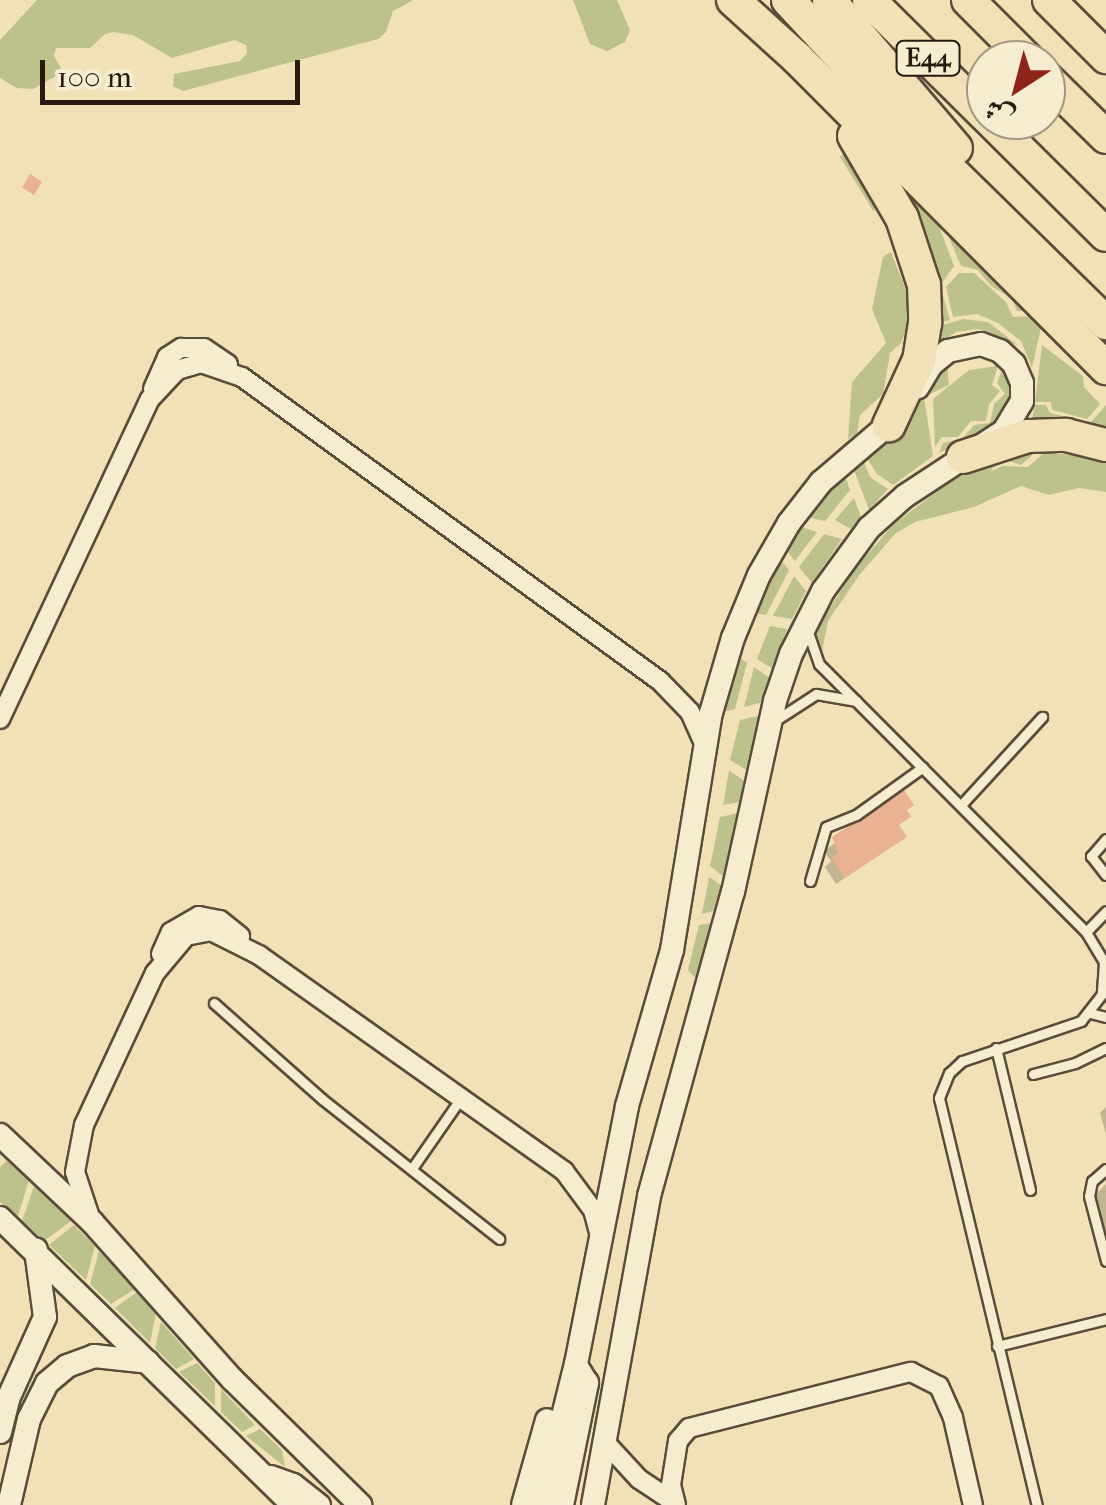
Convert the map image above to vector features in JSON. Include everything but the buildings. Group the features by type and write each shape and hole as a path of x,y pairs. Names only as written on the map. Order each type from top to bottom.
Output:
{"highway":[{"path":"788,0 907,128 1106,323"},
{"path":"829,0 945,136 1106,308"},
{"name":"E44","path":"870,0 966,96"},
{"name":"E44","path":"968,0 1008,40"},
{"path":"1049,0 1106,57"},
{"path":"739,6 1106,368"},
{"path":"739,6 861,144 911,240 924,285 923,341 889,425"},
{"path":"1066,98 1106,137"},
{"name":"E44","path":"1010,140 1106,235"},
{"path":"963,458 1028,436 1066,435 1106,445"}],"street":[{"path":"541,1505 576,1364 627,1106 672,950 706,746 733,638 774,548 821,482 889,425 939,358 970,344 990,346 1014,364 1022,383 1022,401 1010,425 905,496 869,528 812,610 791,654 770,724 733,892 649,1196 593,1505"},
{"path":"0,719 150,399 166,378 188,365 214,365 242,377 670,689 690,712 706,746"},
{"path":"92,1222 75,1172 78,1140 154,973 176,944 198,932 223,934 259,955 576,1182 594,1210 600,1238"},
{"path":"0,1135 92,1222 232,1379 360,1505"},
{"path":"0,1218 292,1505"},
{"path":"0,1432 8,1399 45,1316 36,1250"},
{"path":"9,1505 29,1419 47,1383 67,1366 94,1356 148,1362"},
{"path":"523,1505 554,1393 576,1364"},
{"path":"562,1505 587,1384 576,1364"},
{"path":"676,1504 671,1485 678,1442 689,1428 911,1372 939,1386 953,1418 973,1505"},
{"path":"605,1442 639,1480 676,1504"},
{"path":"262,1475 292,1485 319,1505"}],"lane":[{"path":"812,610 812,654 1086,932 1100,952 1106,973 1102,994 1090,1014 1071,1026 996,1048 955,1066 941,1089 939,1106 1037,1505"},
{"path":"770,724 816,694 861,702"},
{"path":"960,805 1042,717"},
{"path":"810,880 818,842 826,827 856,815 923,767"},
{"path":"1106,839 1091,856 1106,875"},
{"path":"1086,932 1106,912"},
{"path":"214,1004 332,1108 500,1239"},
{"path":"1090,1014 1106,1017"},
{"path":"996,1048 1030,1190"},
{"path":"1033,1074 1074,1063 1106,1048"},
{"path":"413,1168 460,1098"},
{"path":"1106,1169 1092,1181 1089,1196 1106,1261"},
{"path":"997,1346 1106,1319"}],"green space":[{"path":"37,0 413,0 393,11 386,32 378,39 183,91 173,86 174,74 240,61 247,53 246,45 234,40 172,58 133,35 114,32 105,34 90,48 56,48 54,56 63,72 33,89 17,88 0,78 0,40"},
{"path":"573,0 617,0 630,30 625,42 607,51 590,44"},
{"path":"848,149 878,198 874,212 840,157"},
{"path":"885,165 936,218 954,266 940,286 950,320 938,323"},
{"path":"945,228 1029,311 1017,311 1012,299 991,286 978,270 961,266"},
{"path":"891,252 914,310 901,343 890,353 883,394 860,415 857,433 848,439 852,382 886,343 872,309 883,257"},
{"path":"959,273 974,273 1006,302 1013,317 1035,316 1042,323 1032,368 1021,341 998,323 977,314 953,317 946,287"},
{"path":"963,319 988,322 1019,346 978,329 956,332 935,346 936,327"},
{"path":"1042,345 1083,376 1084,387 1100,404 1087,419 1052,410 1051,402 1035,402"},
{"path":"1004,364 1014,394 1006,415 989,429 939,453 943,443 963,438 974,425 990,423 994,404 1005,394 997,383"},
{"path":"947,365 949,385 924,397 933,456 893,485 877,474 864,454 905,418"},
{"path":"998,366 992,385 1000,391 989,404 986,421 971,421 958,437 942,437 935,447 933,399 969,370"},
{"path":"1035,405 1046,405 1050,413 1090,423 1106,405 1106,432 1031,424"},
{"path":"1039,446 1085,453 1037,451 1021,465 1006,460 992,471 1002,466 1028,467 1045,452 1089,457 1106,463 1106,492 1079,488 1049,495 1021,486 974,507 915,522 896,533 860,574 828,621 821,656 816,638 819,626 853,571 893,525 953,479 994,457"},
{"path":"862,457 870,477 888,489 869,510 853,467"},
{"path":"844,473 850,490 825,521 806,517"},
{"path":"854,498 861,517 851,529 835,520"},
{"path":"798,526 817,532 795,561 784,547"},
{"path":"824,534 842,539 812,583 799,567"},
{"path":"778,557 789,570 766,615 750,612"},
{"path":"794,576 806,591 792,619 773,616"},
{"path":"770,626 787,629 773,669 757,659"},
{"path":"735,654 747,663 735,709 719,713"},
{"path":"754,667 770,678 763,702 744,707"},
{"path":"762,715 748,771 730,760 740,720"},
{"path":"729,771 745,781 740,802 723,805"},
{"path":"739,813 724,877 710,866 720,817"},
{"path":"709,877 721,885 713,911 702,914"},
{"path":"712,923 695,978 688,970 699,925"},
{"path":"7,1161 29,1180 18,1216 0,1202 0,1167"},
{"path":"34,1186 71,1221 44,1241 22,1221"},
{"path":"74,1225 95,1246 86,1280 49,1245"},
{"path":"99,1251 135,1289 111,1304 90,1284"},
{"path":"137,1292 156,1313 150,1343 115,1308"},
{"path":"161,1322 194,1359 176,1369 155,1348"},
{"path":"197,1363 215,1383 215,1406 179,1372"},
{"path":"221,1389 255,1425 242,1432 221,1412"},
{"path":"260,1429 282,1450 285,1467 246,1436"}]}
